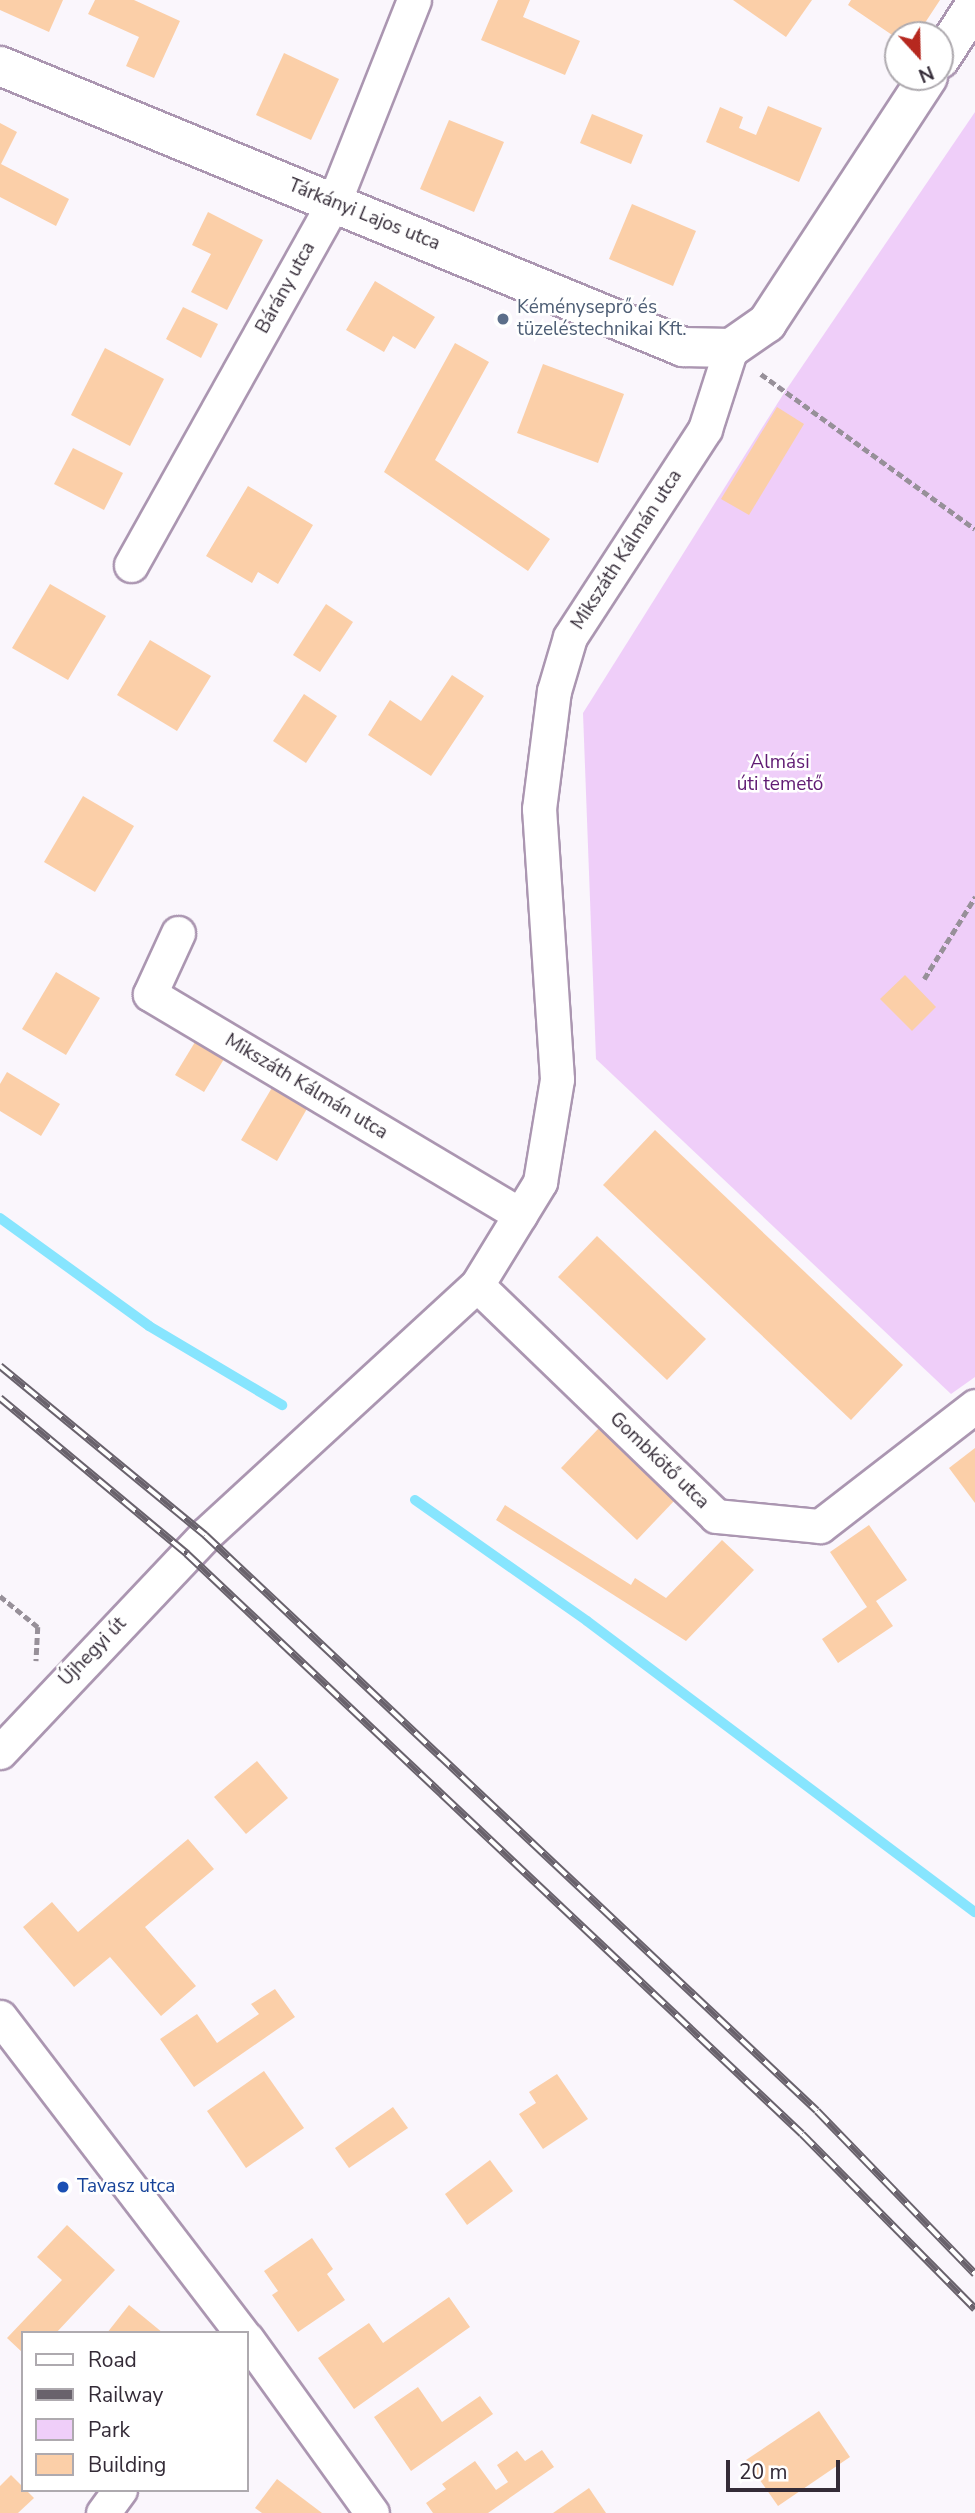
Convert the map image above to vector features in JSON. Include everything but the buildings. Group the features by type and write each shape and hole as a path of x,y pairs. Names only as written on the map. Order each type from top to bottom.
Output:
{"street":[{"name":"Bárány utca","path":"131,565 334,202 414,0"},
{"path":"954,37 975,5"},
{"name":"Tárkányi Lajos utca","path":"0,66 683,346 731,348"},
{"path":"731,348 767,323 919,91"},
{"name":"Mikszáth Kálmán utca","path":"187,1554 477,1285 540,1182 557,1079 538,809 554,691 570,637 705,429 731,348"},
{"name":"Mikszáth Kálmán utca","path":"178,933 150,994 520,1215"},
{"name":"Gombkötő utca","path":"477,1285 716,1516 820,1525 975,1406"},
{"name":"Újhegyi út","path":"0,1752 187,1554"},
{"path":"0,2017 239,2331"},
{"path":"248,2343 372,2513"},
{"path":"103,2513 119,2492"}],"path":[{"path":"731,348 784,393 975,529"},
{"path":"924,979 975,897"},
{"path":"0,1596 38,1627 32,1717"}],"green space":[{"name":"Almási úti temető","path":"975,112 975,1377 951,1394 596,1059 583,713 784,393"}],"waterway":[{"path":"0,1218 149,1326 282,1405"},
{"path":"415,1500 587,1621 975,1912"}],"railway":[{"path":"0,1366 205,1535 817,2111 975,2274"},
{"path":"0,1398 187,1554 802,2134 975,2309"}],"place":[{"name":"Kéményseprő és tüzeléstechnikai Kft.","path":"503,319"},
{"name":"Tavasz utca","path":"63,2187"}]}
